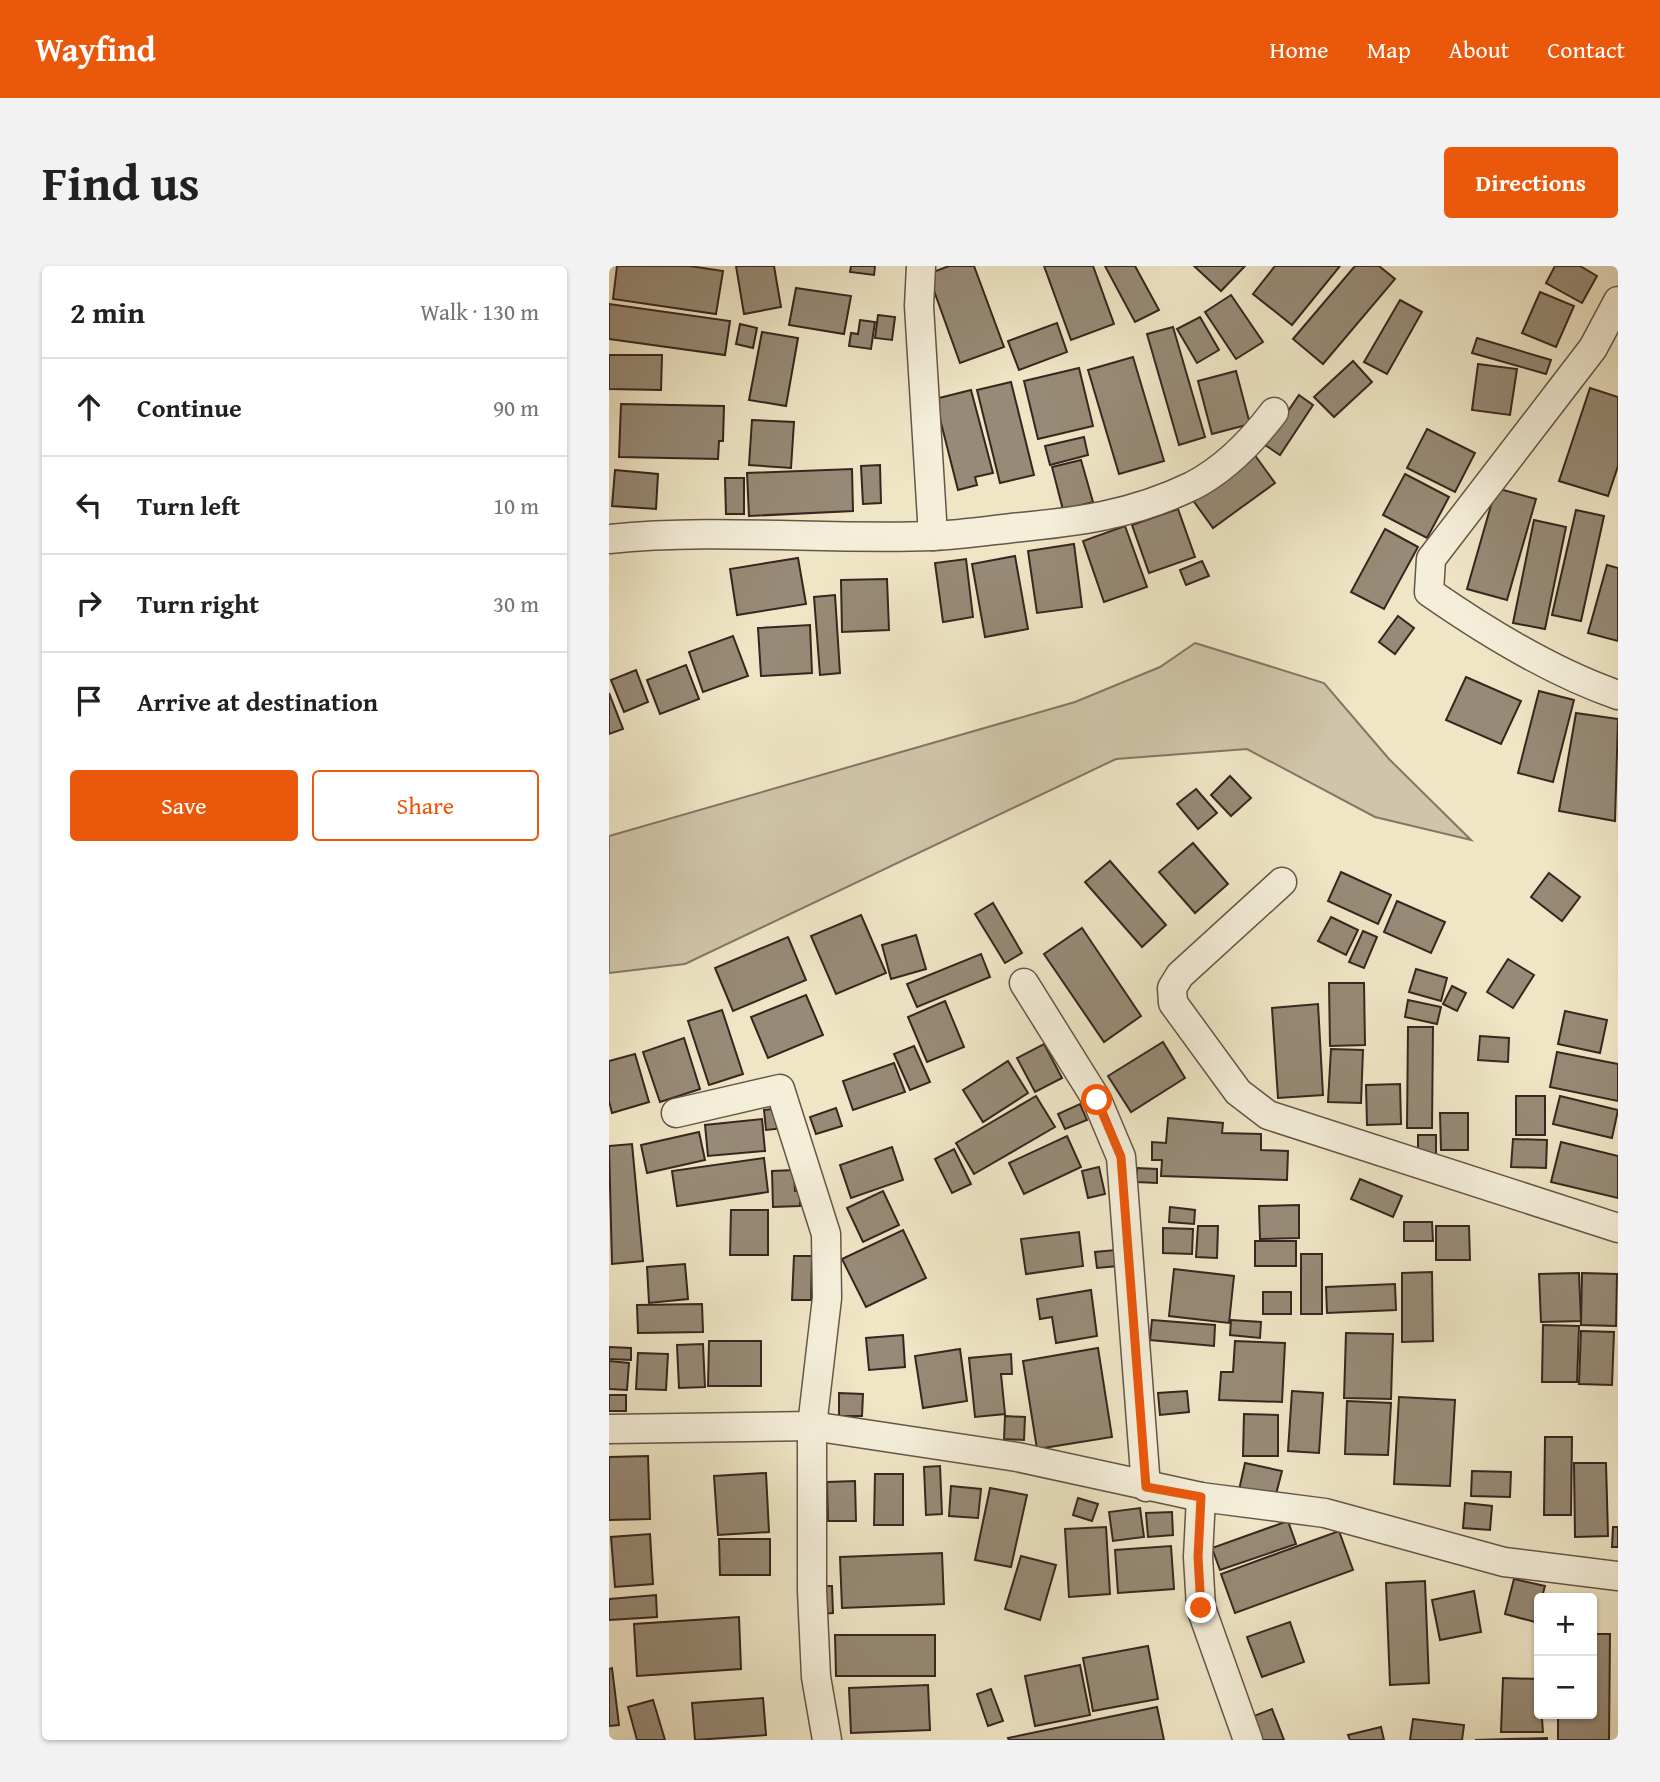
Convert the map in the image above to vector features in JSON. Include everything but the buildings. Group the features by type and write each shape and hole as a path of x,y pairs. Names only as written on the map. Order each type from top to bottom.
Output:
{"street":[{"path":"921,266 919,306 933,536"},
{"path":"1618,301 1605,353 1431,559 1429,592 1462,615 1588,685 1618,695"},
{"path":"609,539 658,534 933,536 1086,522 1151,503 1194,485 1228,462 1256,435 1274,412"},
{"path":"1282,881 1180,975 1172,988 1173,1003 1238,1093 1268,1115 1618,1228"},
{"path":"1024,983 1097,1100 1121,1157 1146,1487"},
{"path":"676,1113 780,1089 827,1234 827,1298 812,1426 816,1677 827,1740"},
{"path":"609,1429 812,1426 1017,1457 1201,1497 1325,1513 1504,1562 1618,1576"},
{"path":"1201,1497 1198,1557 1201,1608 1248,1740"}],"shaded area":[{"path":"1195,643 1324,683 1389,759 1471,840 1375,817 1247,749 1116,759 685,964 609,973 609,836 1075,702 1160,667"}],"route":[{"path":"1097,1100 1121,1157 1146,1487 1201,1497 1198,1557 1201,1608"}]}
